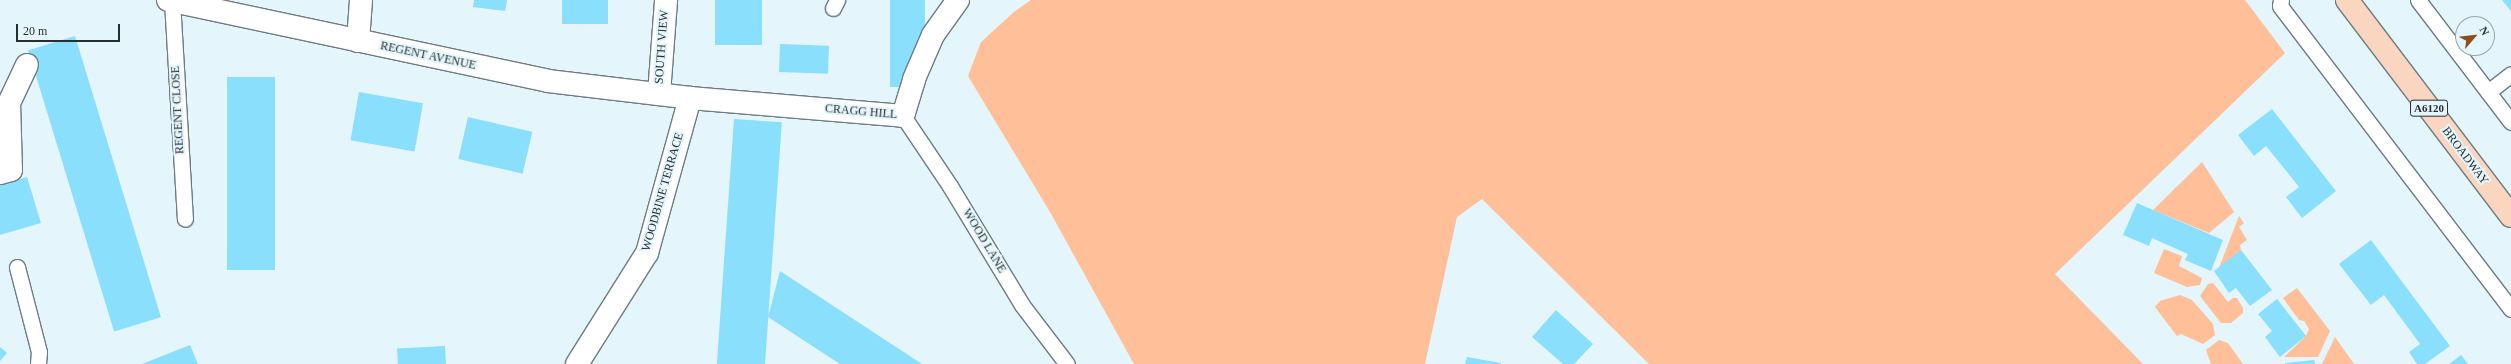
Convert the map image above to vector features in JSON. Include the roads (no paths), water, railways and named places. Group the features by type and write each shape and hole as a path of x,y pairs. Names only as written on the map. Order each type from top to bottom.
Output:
{"highway":[{"name":"BROADWAY","path":"2347,0 2511,216"}],"street":[{"name":"REGENT AVENUE","path":"170,0 548,81 690,98"},
{"path":"358,41 361,0"},
{"name":"SOUTH VIEW","path":"658,94 666,0"},
{"name":"CRAGG HILL","path":"690,98 902,116 914,79 933,35 958,0"},
{"path":"0,173 11,170 9,103 27,65"},
{"name":"WOODBINE TERRACE","path":"577,364 647,253 690,98"}],"lane":[{"name":"REGENT CLOSE","path":"170,0 185,219"},
{"path":"2281,0 2280,6 2511,309"},
{"path":"2418,0 2511,122"},
{"path":"2488,92 2511,74"},
{"name":"WOOD LANE","path":"902,116 950,186 1022,305 1067,364"},
{"path":"17,267 39,352 38,364"}]}
